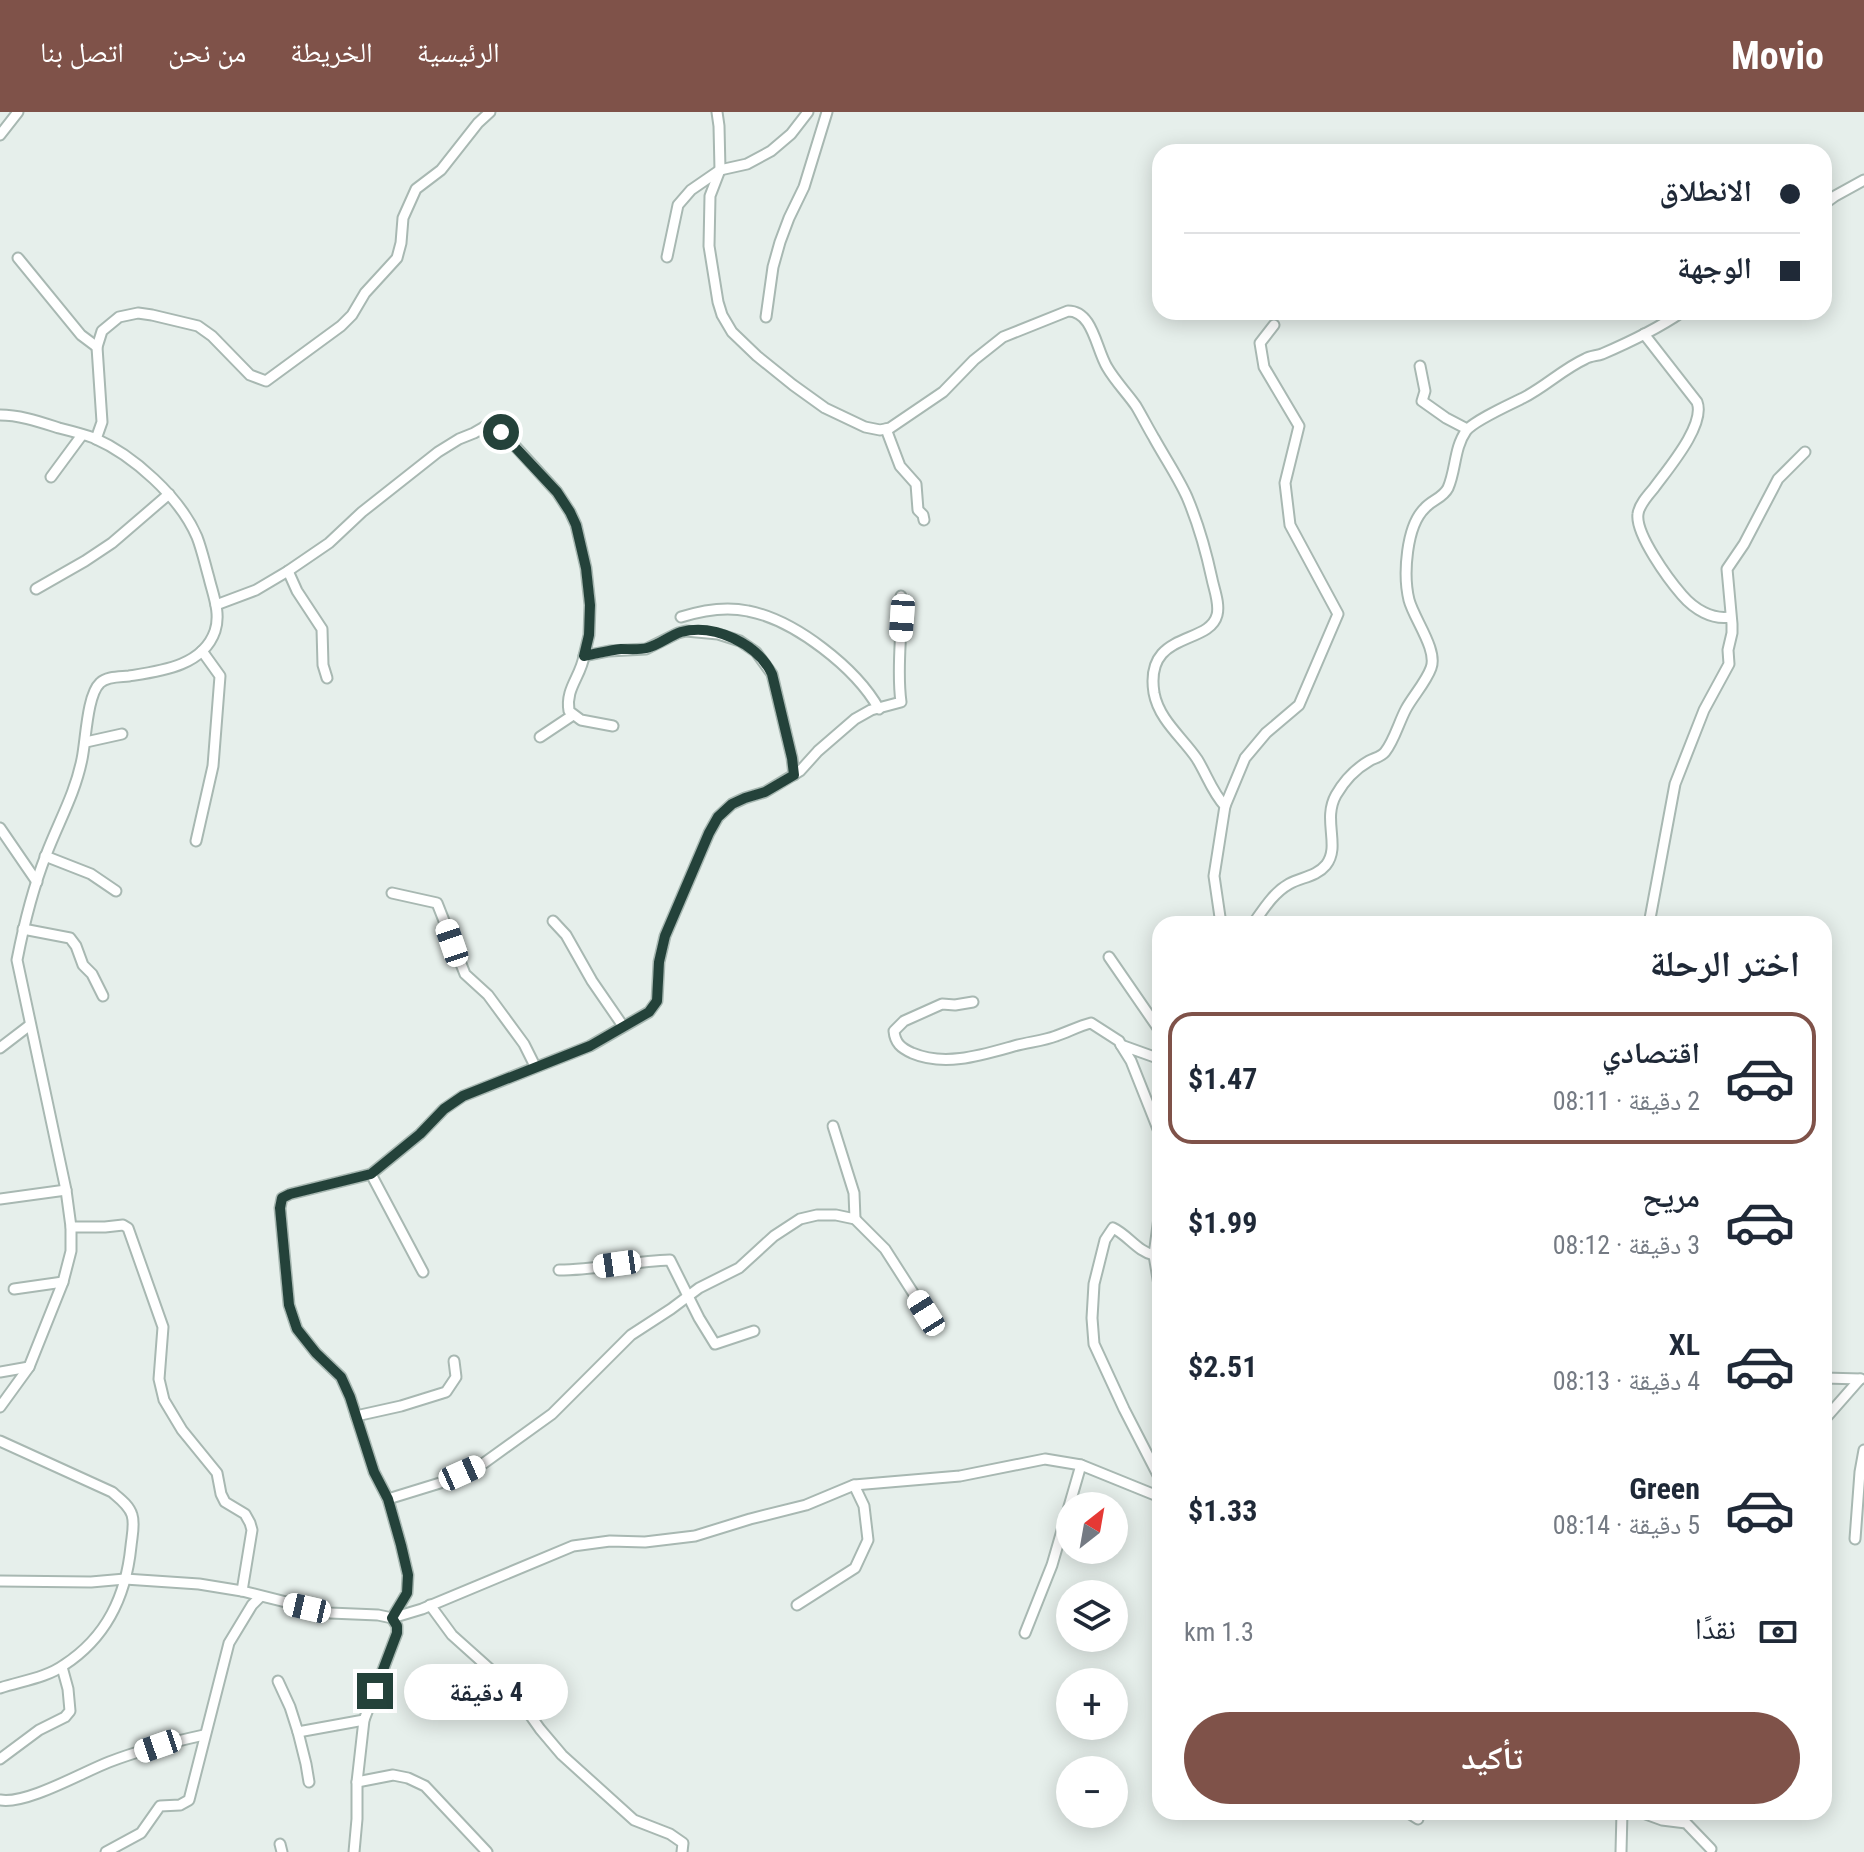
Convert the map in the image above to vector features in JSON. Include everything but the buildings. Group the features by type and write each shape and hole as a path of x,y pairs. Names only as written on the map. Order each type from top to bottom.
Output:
{"street":[{"path":"0,135 18,112"},
{"path":"96,439 102,422 97,347 102,331 119,317 138,313 198,326 250,375 266,381 352,315 365,293 397,258 403,218 413,193 448,164 478,123 490,112"},
{"path":"717,112 720,170 710,196 709,246 722,315 732,332 757,356 825,408 858,424 886,429 935,398 1003,337 1068,311 1084,317 1106,367 1136,407 1185,493 1202,540 1217,604 1217,617 1208,627 1165,651 1156,664 1154,684 1162,714 1192,752 1213,791 1225,806"},
{"path":"667,257 678,205 691,190 720,170 747,164 771,151 782,143 808,112"},
{"path":"766,317 780,242 804,187 827,112"},
{"path":"1832,198 1864,180"},
{"path":"18,258 81,335 97,347"},
{"path":"1259,916 1280,890 1317,873 1328,863 1332,851 1330,809 1334,798 1357,769 1383,755 1404,712 1432,667 1429,646 1409,601 1408,547 1420,515 1442,496 1449,485 1455,457 1467,429 1535,392 1586,358 1598,356 1668,320"},
{"path":"1220,916 1214,876 1225,806 1245,758 1266,733 1299,705 1338,614 1290,525 1285,483 1299,426 1264,367 1260,343 1274,325"},
{"path":"1644,334 1697,402 1699,411 1695,426 1677,457 1638,511 1637,517 1645,542 1664,573 1688,602 1720,619 1730,617"},
{"path":"1420,366 1425,391 1422,401 1467,429"},
{"path":"0,415 96,439 135,464 169,494 198,538 218,618 214,633 202,651 189,661 103,680 95,691 77,785 45,856 23,929 17,960 66,1190 71,1251 63,1282 29,1367 0,1407"},
{"path":"216,605 256,590 288,571 329,543 362,512 438,452 493,422 557,492 576,525 586,568 589,635 580,672 570,690 569,711 581,720 613,726"},
{"path":"886,429 900,466 916,484 918,510 924,520"},
{"path":"51,477 82,435"},
{"path":"1650,916 1675,784 1704,710 1729,664 1732,633 1727,569 1778,479 1805,452"},
{"path":"36,589 112,543 169,494"},
{"path":"288,571 322,629 323,665 327,678"},
{"path":"392,1618 407,1593 408,1575 388,1499 374,1472 341,1377 297,1329 289,1305 280,1208 282,1198 371,1174 463,1096 590,1046 649,1012 657,1001 659,962 665,936 718,817 732,804 765,792 794,775 862,714 901,702 898,682 901,596"},
{"path":"681,617 704,610 725,609 749,611 781,624 832,655 864,687 879,709"},
{"path":"584,656 646,649 686,631 718,634 740,641 756,652 772,674 794,775"},
{"path":"196,841 213,766 220,676 202,651"},
{"path":"540,737 573,715"},
{"path":"86,742 122,734"},
{"path":"0,828 37,882"},
{"path":"45,856 91,874 116,891"},
{"path":"392,893 437,903 465,974 488,995 524,1044 535,1066"},
{"path":"553,921 566,935 623,1026"},
{"path":"23,929 70,938 103,996"},
{"path":"1109,957 1152,1019"},
{"path":"973,1002 942,1004 904,1021 894,1031 895,1040 901,1047 920,1056 960,1059 1055,1037 1091,1023 1119,1041 1131,1061 1152,1114"},
{"path":"0,1048 30,1025"},
{"path":"1121,1045 1152,1056"},
{"path":"833,1126 854,1193 855,1219 885,1249 926,1313"},
{"path":"371,1174 423,1272"},
{"path":"0,1199 66,1190"},
{"path":"388,1499 440,1483 493,1457 552,1414 631,1335 699,1288 739,1268 774,1236 800,1219 836,1215 855,1219"},
{"path":"71,1227 123,1225 128,1228 163,1327 159,1379 164,1400 182,1430 217,1473 225,1502 245,1514 250,1523 252,1530 242,1591"},
{"path":"1152,1255 1113,1228 1105,1240 1094,1284 1092,1318 1094,1344 1152,1463"},
{"path":"559,1270 670,1260 715,1344 754,1331"},
{"path":"14,1289 63,1282"},
{"path":"356,1416 446,1392 456,1377 454,1361"},
{"path":"0,1372 29,1367"},
{"path":"1832,1378 1862,1379"},
{"path":"1832,1411 1862,1379"},
{"path":"0,1441 112,1492 125,1504 133,1523 125,1579 119,1600 104,1627 91,1643 62,1667 0,1688"},
{"path":"1855,1539 1864,1450"},
{"path":"0,1581 91,1582 125,1579 199,1584 242,1591 330,1613 392,1618 573,1546 695,1536 806,1505 854,1485 960,1476 1045,1459 1081,1465 1152,1494"},
{"path":"1025,1633 1052,1565 1081,1465"},
{"path":"797,1605 855,1568 868,1540 864,1506 854,1485"},
{"path":"108,1852 141,1833 160,1806 180,1805 189,1800 229,1643 260,1597"},
{"path":"430,1605 452,1635 511,1688 562,1755 634,1820 670,1834 683,1843 682,1852"},
{"path":"354,1852 364,1720 397,1633 392,1618"},
{"path":"0,1759 70,1711 62,1667"},
{"path":"278,1681 298,1732 309,1782"},
{"path":"298,1732 364,1720"},
{"path":"0,1800 9,1802 38,1793 110,1762 204,1735"},
{"path":"357,1782 393,1775 425,1786 487,1852"},
{"path":"1621,1852 1622,1820"},
{"path":"1662,1820 1686,1823 1711,1849"}],"route":[{"path":"375,1691 397,1633 392,1618 407,1593 408,1575 388,1499 374,1472 341,1377 297,1329 289,1305 280,1208 282,1198 371,1174 463,1096 590,1046 649,1012 657,1001 659,962 665,936 718,817 732,804 765,792 794,775 772,674 764,660 740,641 730,636 686,631 646,649 622,649 584,656 589,635 590,605 586,568 576,525 557,492 501,432"}]}
